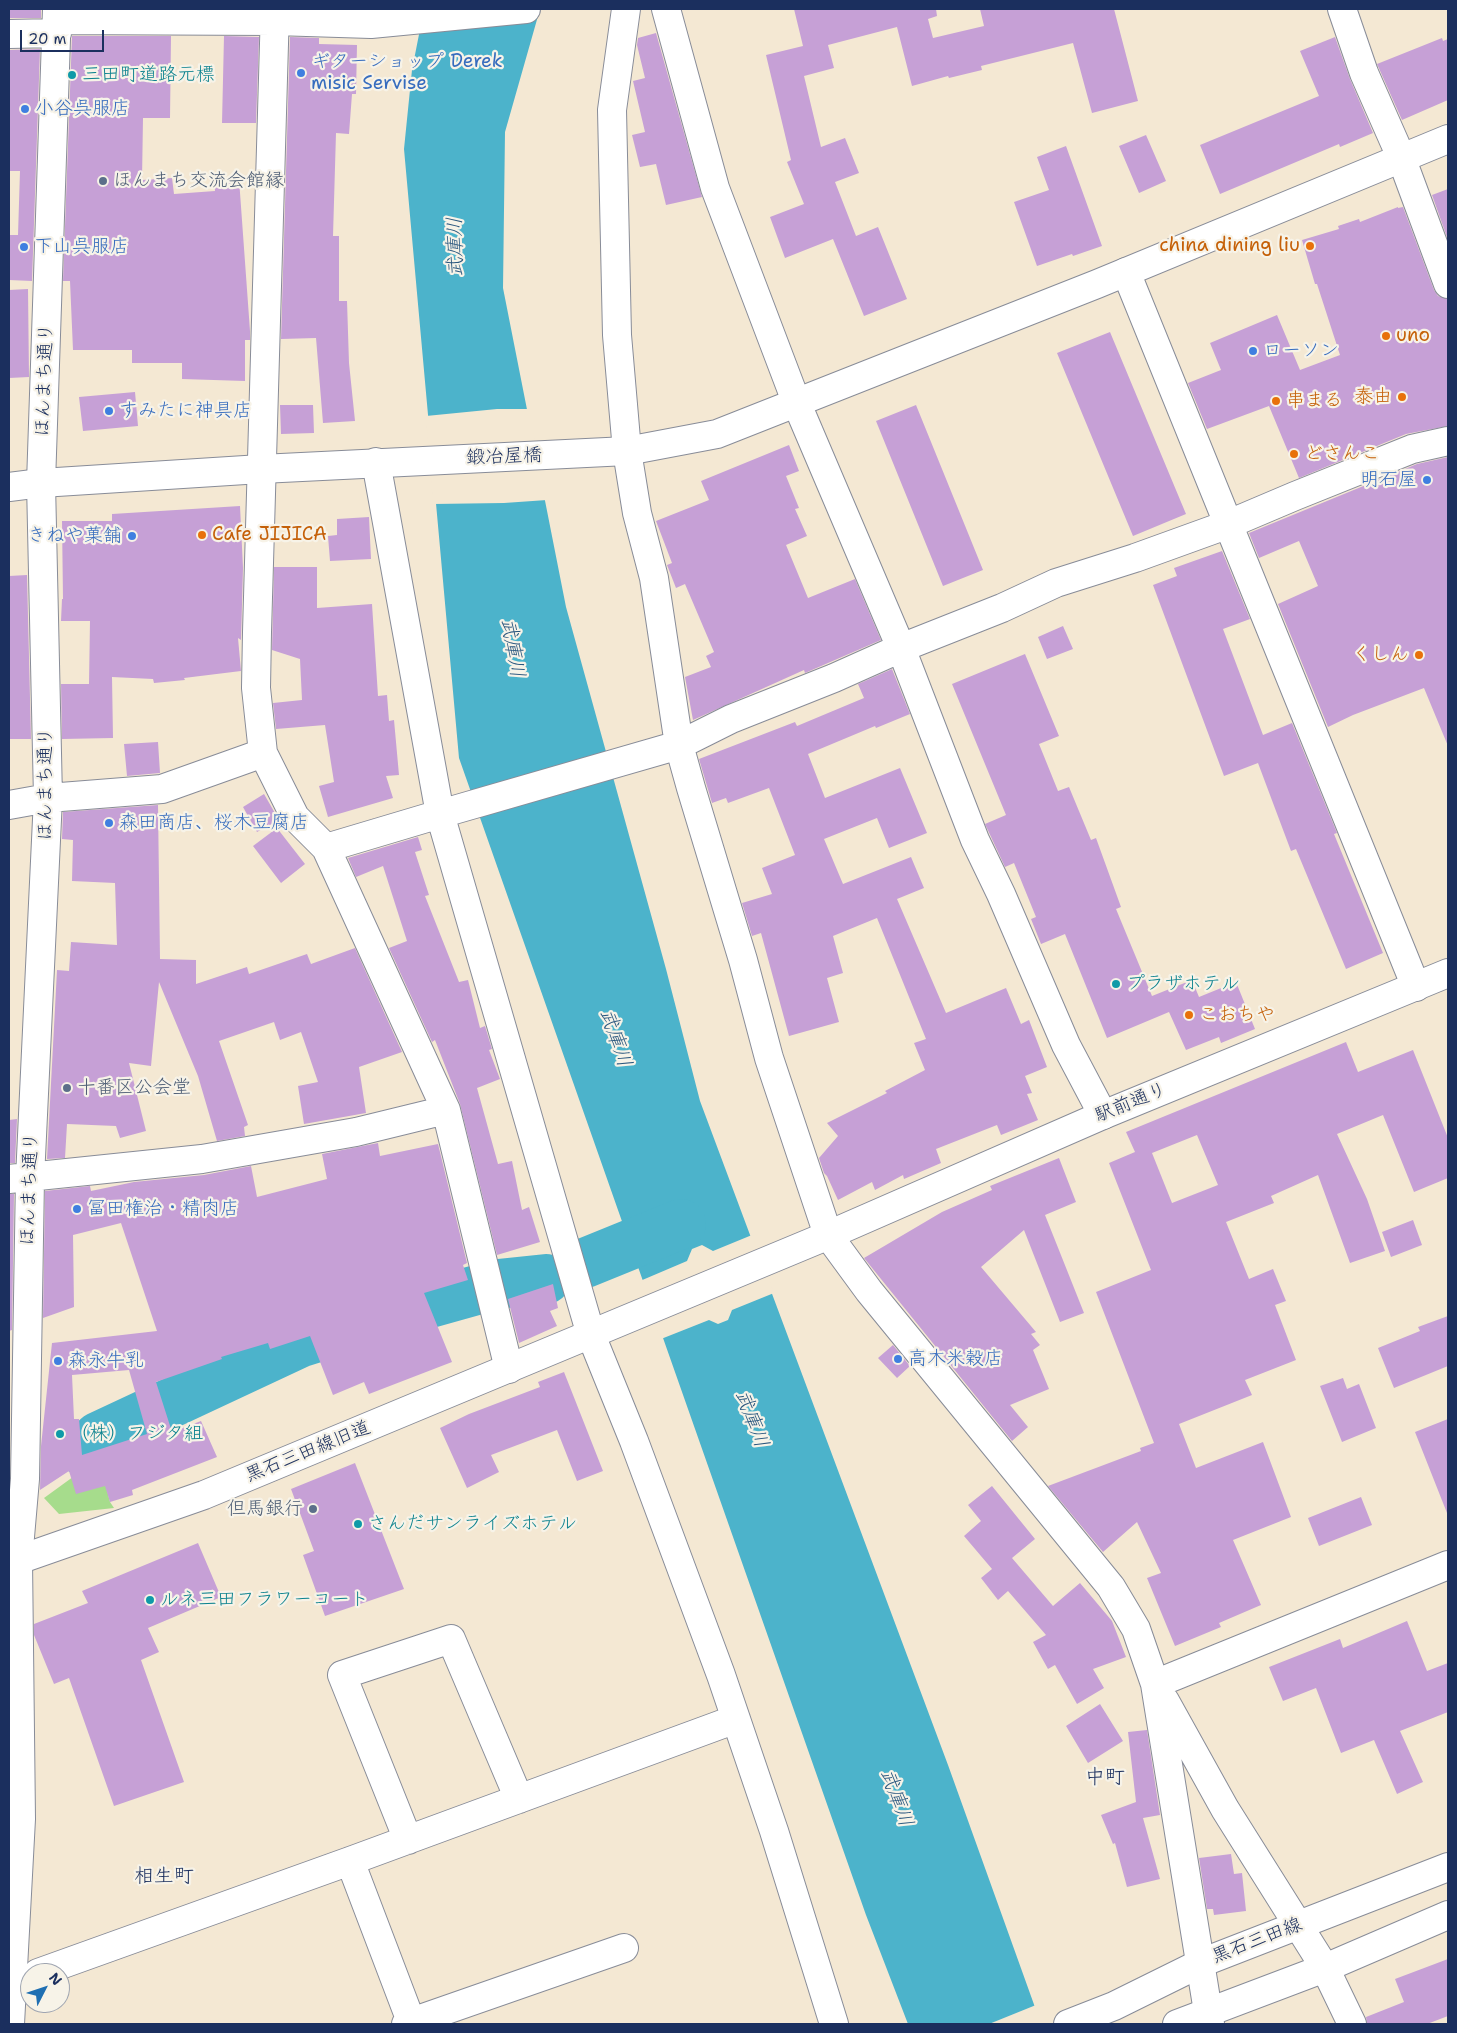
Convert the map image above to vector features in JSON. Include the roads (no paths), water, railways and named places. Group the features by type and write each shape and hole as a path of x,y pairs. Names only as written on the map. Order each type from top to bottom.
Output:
{"street":[{"path":"9,34 57,21 275,15 371,24 526,9"},
{"path":"626,9 612,110 617,335 622,452 654,578 673,746 743,960 822,1237 869,1290 1111,1587 1136,1629 1155,1684 1210,2018"},
{"path":"666,9 715,188 797,404 901,648 975,840 1001,894 1066,1045 1103,1115"},
{"path":"1342,9 1364,73 1401,157 1448,284"},
{"path":"275,15 256,688 263,753 295,816 326,848 446,1110 509,1369"},
{"name":"ほんまち通り","path":"21,1963 21,1819 13,1560 25,1479 20,1178 48,798 41,483 57,21"},
{"name":"鍛冶屋橋","path":"9,487 41,483 261,469 622,452 717,434 797,404 1126,272 1448,139"},
{"path":"1126,272 1416,987"},
{"path":"326,848 673,746 901,648 1002,608 1056,583 1135,558 1229,524 1412,449 1448,441"},
{"path":"384,462 445,812 597,1332 634,1441 736,1719 774,1832 834,2024"},
{"path":"9,805 48,798 162,789 263,753"},
{"name":"駅前通り","path":"597,1332 1103,1115 1448,973"},
{"path":"20,1178 210,1158 356,1132 446,1110"},
{"name":"黒石三田線旧道","path":"13,1560 204,1495 597,1332"},
{"path":"1155,1684 1448,1566"},
{"path":"408,1840 342,1675 451,1639 519,1799"},
{"path":"1155,1684 1226,1809 1325,1968 1352,2024"},
{"path":"66,1963 736,1719"},
{"path":"350,1861 409,2024 624,1948"},
{"name":"黒石三田線","path":"1068,2024 1114,2006 1201,1963 1448,1867"},
{"path":"1177,2024 1210,2018 1448,1915"},
{"name":"ほんまち通り","path":"10,2024 20,1983"}],"water":[{"name":"武庫川","path":"424,9 540,9 505,132 503,288 566,607 666,969 700,1101 948,1765 1041,2024 908,2024 866,1915 459,758 404,149 412,70"}],"waterway":[{"path":"585,1263 681,1224"},
{"path":"83,1451 98,1437 299,1343 398,1312 498,1284 546,1279"}],"place":[{"name":"ギターショップ Derek misic Servise","path":"301,73"},
{"name":"三田町道路元標","path":"72,75"},
{"name":"小谷呉服店","path":"25,109"},
{"name":"ほんまち交流会館縁","path":"103,181"},
{"name":"china dining liu","path":"1310,246"},
{"name":"下山呉服店","path":"24,247"},
{"name":"uno","path":"1386,336"},
{"name":"ローソン","path":"1253,351"},
{"name":"泰由","path":"1402,397"},
{"name":"串まる","path":"1276,401"},
{"name":"すみたに神具店","path":"109,411"},
{"name":"どさんこ","path":"1294,454"},
{"name":"明石屋","path":"1427,480"},
{"name":"Cafe JIJICA","path":"202,535"},
{"name":"きねや菓舗","path":"132,536"},
{"name":"くしん","path":"1419,655"},
{"name":"森田商店、桜木豆腐店","path":"109,823"},
{"name":"プラザホテル","path":"1116,984"},
{"name":"こおちや","path":"1189,1015"},
{"name":"十番区公会堂","path":"67,1088"},
{"name":"冨田権治・精肉店","path":"77,1209"},
{"name":"高木米穀店","path":"898,1359"},
{"name":"森永牛乳","path":"58,1361"},
{"name":"（株）フジタ組","path":"60,1434"},
{"name":"但馬銀行","path":"313,1509"},
{"name":"さんだサンライズホテル","path":"358,1524"},
{"name":"ルネ三田フラワーコート","path":"150,1600"}],"district":[{"name":"中町","path":"1105,1778"},
{"name":"相生町","path":"164,1877"}]}
